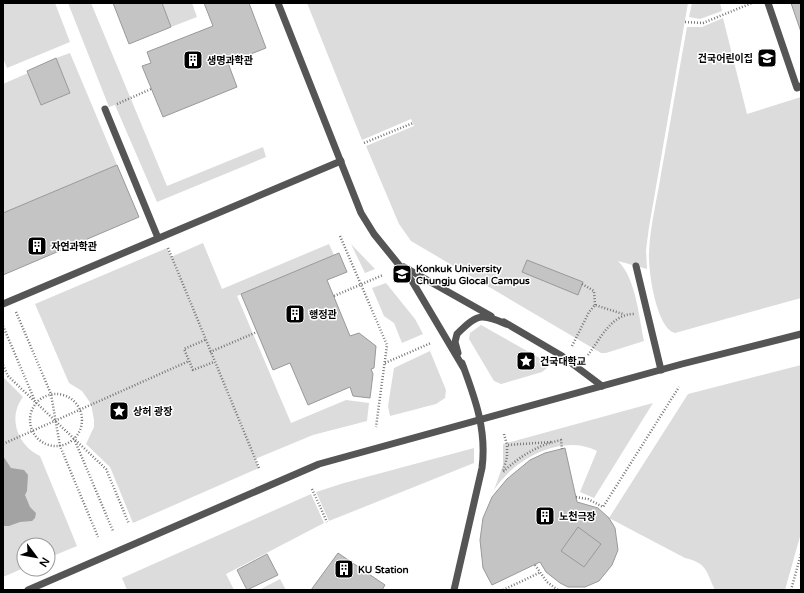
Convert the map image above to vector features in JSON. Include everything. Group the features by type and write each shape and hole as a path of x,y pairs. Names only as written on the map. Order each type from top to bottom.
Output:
{"lane":[{"path":"278,3 361,213 374,234 399,263 412,281 463,367"},
{"path":"768,3 797,88 801,86"},
{"path":"105,109 158,238"},
{"path":"3,304 341,161"},
{"path":"399,263 419,277 562,356 602,386"},
{"path":"636,266 661,370"},
{"path":"454,590 482,468 484,440 476,399 455,342 457,334 480,316 492,318 506,324"},
{"path":"28,590 319,464 661,370 801,334"}],"path":[{"path":"685,22 703,23 752,3"},
{"path":"120,102 151,89 134,97"},
{"path":"364,143 413,123"},
{"path":"340,236 387,346 376,427"},
{"path":"168,248 259,468"},
{"path":"334,296 383,275"},
{"path":"572,346 589,312 595,305 594,291 582,284"},
{"path":"595,305 624,314 647,314"},
{"path":"16,312 51,394 60,446 98,537"},
{"path":"588,355 608,328 624,314"},
{"path":"3,326 36,403"},
{"path":"210,352 257,332"},
{"path":"205,340 184,349 193,370 214,362"},
{"path":"385,363 431,343"},
{"path":"3,444 189,361"},
{"path":"3,365 8,376 106,470 129,524"},
{"path":"576,496 588,499 603,507 679,387"},
{"path":"51,394 60,394 70,398 80,410 82,425 74,439 60,446 50,446 41,443 32,432 29,424 30,415 36,403 51,394"},
{"path":"504,434 507,445 507,457 503,472 526,453 551,442"},
{"path":"74,439 114,531"},
{"path":"507,445 561,440 562,449"},
{"path":"312,489 326,522"},
{"path":"791,590 801,554"},
{"path":"535,565 539,573 547,582 558,590"},
{"path":"503,590 539,573"}],"shaded area":[{"path":"3,3 55,3 70,42 7,68 3,58"},
{"path":"68,3 91,3 167,186 263,147 266,157 157,202 115,105 109,107"},
{"path":"162,3 192,3 197,17 171,27"},
{"path":"307,3 688,3 649,227 646,250 647,269 618,261 629,277 633,288 644,341 606,353 601,353 411,241 399,224 366,146 414,126 411,119 362,140"},
{"path":"692,3 720,3 722,11 700,19 689,17"},
{"path":"723,18 747,114 801,97 801,298 675,333 668,329 663,321 654,298 649,261 652,223 687,27 702,27"},
{"path":"70,53 117,165 3,213 3,84 28,73 41,105 70,93 56,58"},
{"name":"상허 광장","path":"203,243 222,289 329,244 334,255 237,296 291,423 346,400 369,403 367,421 313,435 255,459 259,468 133,523 110,467 86,444 94,427 91,404 82,391 69,383 35,304 167,248 171,257"},
{"path":"351,244 375,269 365,273"},
{"path":"386,283 415,319 423,334 402,343 394,323 384,316 372,288"},
{"path":"481,325 545,361 548,364 547,368 542,372 501,384 494,381 469,339 470,333"},
{"path":"430,351 446,390 445,398 436,404 390,416 388,406 394,368"},
{"path":"801,365 801,533 785,590 715,590 705,569 698,562 685,558 609,518 688,394"},
{"path":"3,377 23,397 18,405 16,414 17,431 26,446 40,456 77,546 56,555 56,537 16,537 16,571 3,577"},
{"path":"653,403 594,498 580,492 597,451 583,446 569,445 554,447 540,452 526,459 514,468 494,490 503,465 503,444"},
{"path":"474,448 474,463 329,521 316,492 344,483"},
{"path":"3,456 11,468 24,470 28,475 27,491 25,495 30,507 36,513 35,518 32,521 3,526"},
{"path":"311,494 324,523 226,574 234,590 127,590 122,578"},
{"path":"280,579 286,590 259,590"}],"building":[{"path":"113,3 162,3 171,27 129,44"},
{"name":"생명과학관","path":"204,3 249,3 266,48 228,63 237,87 163,117 142,66 151,63 147,52 213,26"},
{"path":"791,3 801,3 801,32"},
{"path":"56,58 70,93 41,105 27,71"},
{"name":"자연과학관","path":"117,165 139,217 3,275 3,213"},
{"name":"행정관","path":"339,253 347,272 327,280 350,336 359,333 376,346 374,368 371,369 373,374 370,398 353,396 350,387 308,405 290,363 273,370 241,294"},
{"path":"527,260 583,282 578,295 522,272"},
{"name":"노천극장","path":"565,448 577,502 598,508 609,518 615,528 618,550 612,565 599,581 585,587 568,587 560,583 546,572 540,562 492,585 483,568 480,540 483,518 492,497 507,479 530,460 545,453"},
{"path":"578,527 601,544 584,567 561,551"},
{"name":"KU Station","path":"338,553 385,585 382,590 311,590"},
{"path":"267,554 278,575 247,590 237,570"}],"place":[{"name":"건국어린이집","path":"767,58"},
{"name":"생명과학관","path":"193,60"},
{"name":"자연과학관","path":"37,246"},
{"name":"Konkuk University Chungju Glocal Campus","path":"402,274"},
{"name":"행정관","path":"295,314"},
{"name":"건국대학교","path":"526,361"},
{"name":"상허 광장","path":"119,411"},
{"name":"노천극장","path":"545,516"},
{"name":"KU Station","path":"344,569"}]}
